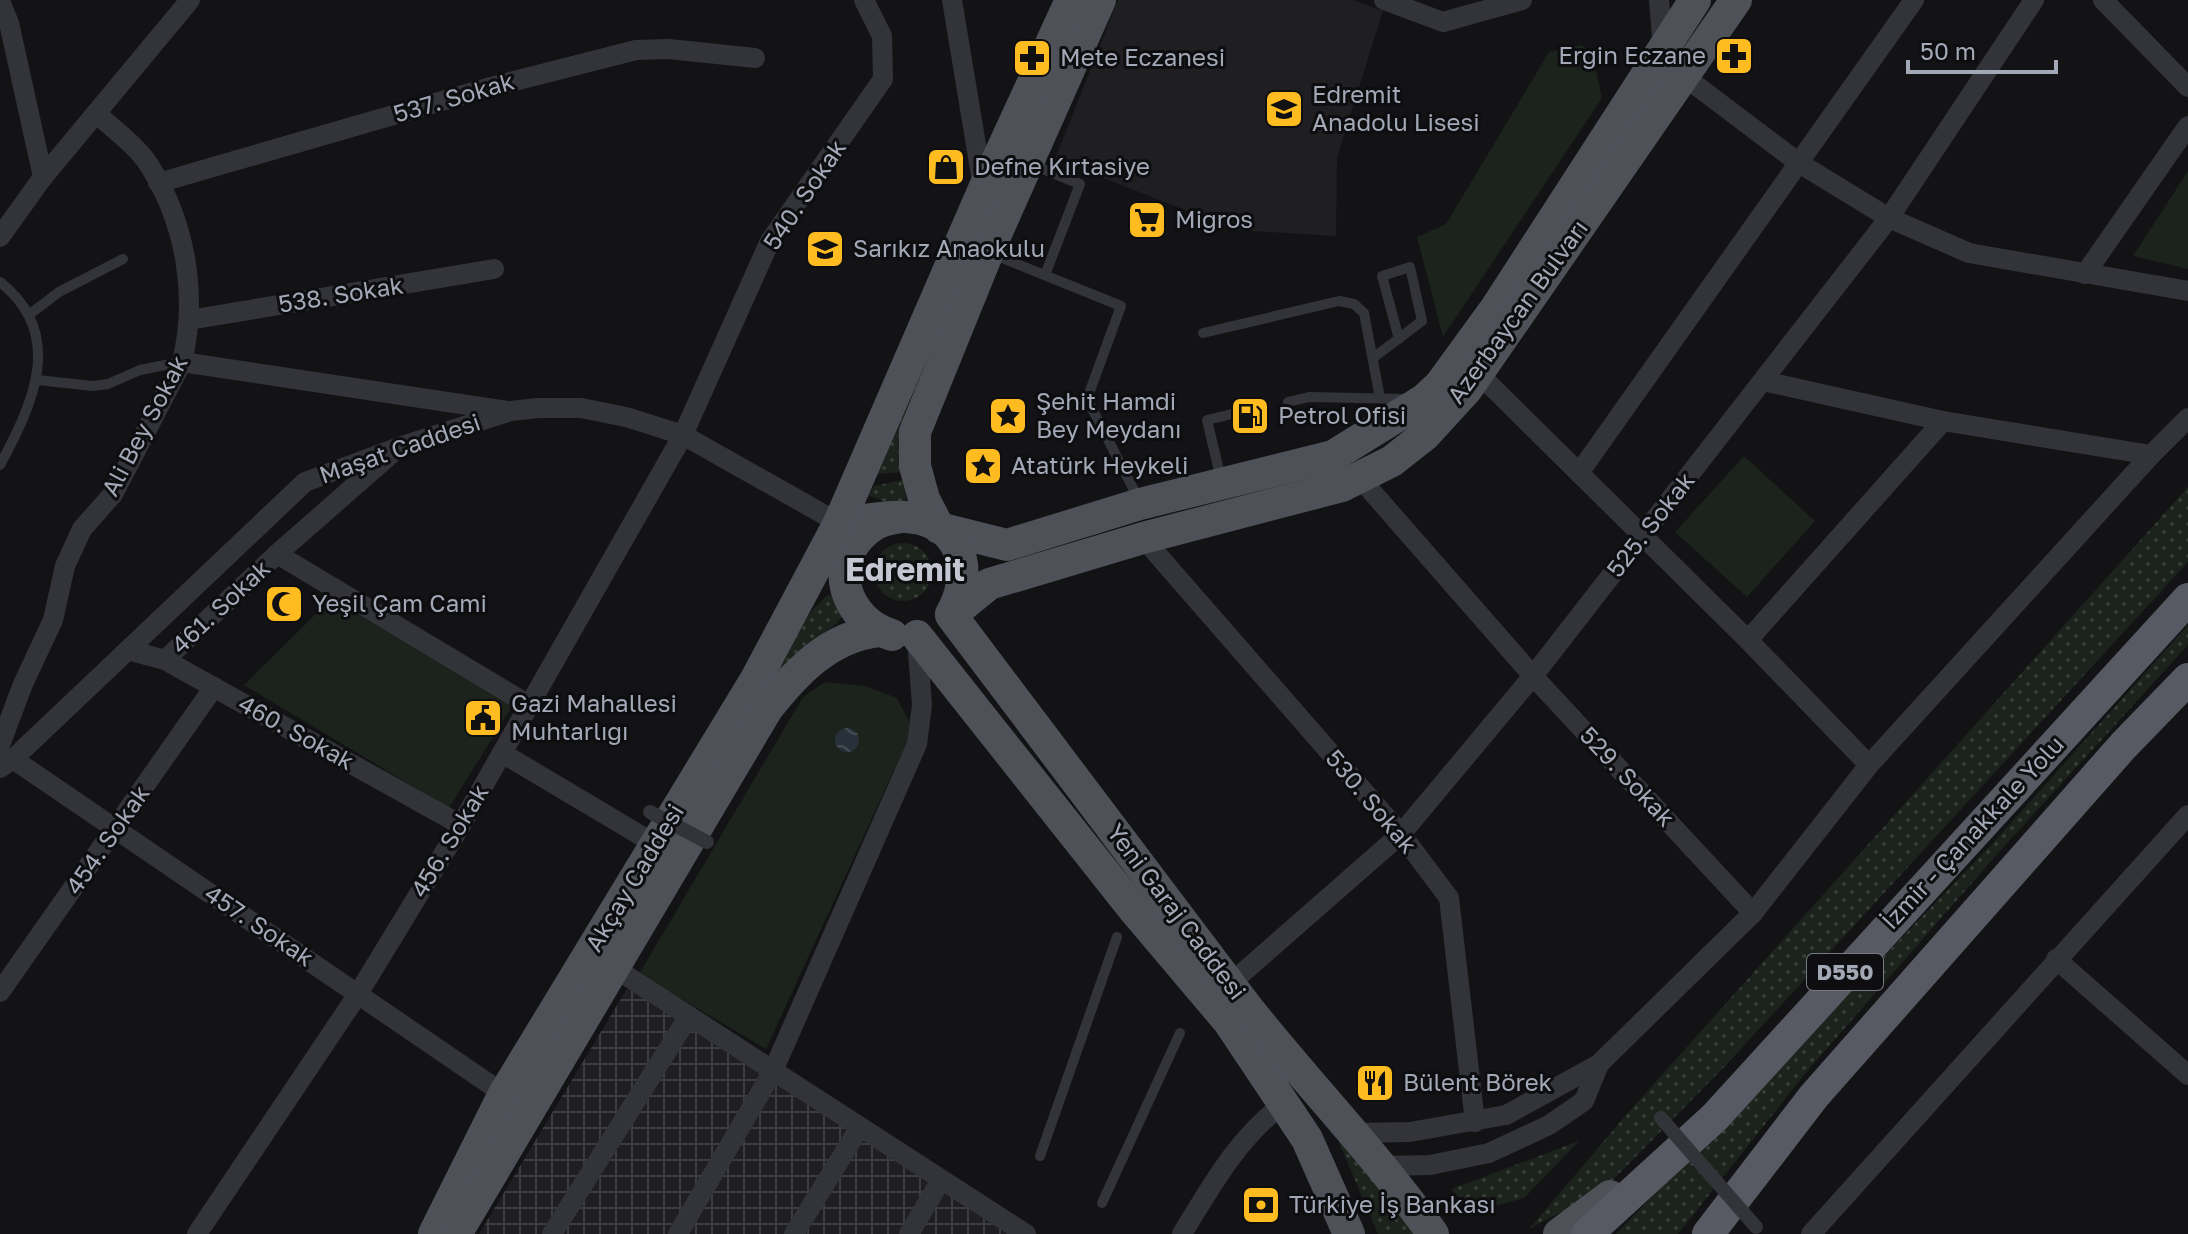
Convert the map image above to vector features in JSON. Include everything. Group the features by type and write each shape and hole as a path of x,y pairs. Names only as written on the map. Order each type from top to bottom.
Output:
{"highway":[{"name":"İzmir - Çanakkale Yolu","path":"1587,1234 1715,1117 1772,1051 2188,599"},
{"name":"D550","path":"1708,1234 1814,1096 2123,746 2188,679"}],"main road":[{"name":"Akçay Caddesi","path":"443,1233 504,1094 756,679 839,523 983,191 1071,0"},
{"path":"939,528 924,499 915,466 915,432 988,252 1100,0"},
{"name":"Azerbaycan Bulvarı","path":"939,528 1007,545 1140,504 1333,456 1425,399 1440,385 1496,308 1695,0"},
{"name":"Azerbaycan Bulvarı","path":"951,615 989,584 1143,538 1342,486 1392,461 1425,435 1467,389 1736,0"},
{"path":"845,583 846,563 853,545 866,530 883,520 902,517"},
{"path":"902,517 922,519 939,528 953,541 962,559 965,578 961,598 951,615 936,628 917,636 897,636 878,631 861,619 850,602 845,583 839,523 902,517"},
{"name":"Yeni Garaj Caddesi","path":"951,615 1176,937"},
{"name":"Akçay Caddesi","path":"443,1233 613,967 767,709 793,676 827,649 857,633 878,631"},
{"name":"Yeni Garaj Caddesi","path":"917,636 1220,992 1294,1067 1382,1166 1433,1234"},
{"name":"Yeni Garaj Caddesi","path":"1220,992 1229,1022 1307,1139 1349,1234"},
{"path":"1559,1234 1715,1117"},
{"path":"1410,1202 1457,1234"}],"street":[{"path":"0,237 43,177 190,0"},
{"name":"540. Sokak","path":"683,435 770,241 883,79 882,36 864,0"},
{"path":"952,0 983,191"},
{"path":"1384,0 1443,22 1522,0"},
{"path":"1659,0 1663,50 1685,77 1799,163 1889,218 1969,253 2188,291"},
{"path":"1579,473 1914,0"},
{"name":"525. Sokak","path":"1220,992 1401,834 1533,676 1889,218 2034,0"},
{"path":"2103,0 2188,87"},
{"path":"0,1 43,177"},
{"name":"537. Sokak","path":"158,183 487,88 636,50 669,49 755,58"},
{"name":"Ali Bey Sokak","path":"4,757 23,684 53,620 65,566 82,529 113,494 182,362 189,320 190,294 179,225 148,163 96,113"},
{"path":"2085,274 2188,126"},
{"name":"538. Sokak","path":"189,320 494,269"},
{"path":"182,362 511,411"},
{"path":"1478,373 1748,640 1869,765"},
{"path":"1763,381 1943,421 2151,455"},
{"name":"Maşat Caddesi","path":"4,757 128,650 305,482 399,447 511,411 581,408 626,417 683,435 839,523"},
{"path":"1352,1133 1410,1132 1506,1115 1599,1064 1753,913 1869,765 2188,418"},
{"path":"1748,640 1943,421"},
{"name":"456. Sokak","path":"197,1234 358,994 461,825 683,435"},
{"name":"461. Sokak","path":"165,660 277,554 399,447"},
{"name":"529. Sokak","path":"1359,477 1533,676 1753,913"},
{"name":"530. Sokak","path":"1143,538 1401,834 1449,898 1475,1122"},
{"name":"461. Sokak","path":"277,554 529,705"},
{"path":"678,1234 773,1071 917,744 922,705 917,636"},
{"name":"460. Sokak","path":"128,650 165,660 461,825"},
{"name":"454. Sokak","path":"0,992 214,687"},
{"path":"502,753 655,844"},
{"name":"457. Sokak","path":"4,757 116,829 504,1094"},
{"path":"650,812 707,842"},
{"path":"1811,1234 2188,815"},
{"path":"2056,959 2188,1075"},
{"path":"613,967 1026,1234"},
{"path":"552,1234 689,1016"},
{"path":"1382,1166 1430,1165 1489,1153 1549,1125 1584,1101 1599,1064"},
{"path":"1182,1234 1228,1159 1259,1122 1283,1104"},
{"path":"1661,1118 1756,1227"},
{"path":"794,1234 860,1127"},
{"path":"909,1234 941,1180"}],"lane":[{"path":"1027,163 1080,184 1045,275"},
{"path":"988,252 1121,306 1087,399 1140,504"},
{"path":"30,314 59,292 123,259"},
{"path":"1373,358 1399,339 1422,321 1410,267 1382,276 1399,339"},
{"path":"0,282 14,293 30,314 38,348 37,380 24,421 0,465"},
{"path":"1203,333 1289,311 1346,301 1364,313 1380,398"},
{"path":"37,380 93,386 108,384 140,370 182,362"},
{"path":"1288,402 1309,397 1425,399"},
{"path":"1222,485 1207,420 1232,414"},
{"path":"1040,1156 1117,937"},
{"path":"1102,1203 1180,1033"}],"shaded area":[{"path":"1118,0 1353,0 1383,11 1337,157 1336,236 1236,230 1055,159"},
{"path":"1581,45 1592,52 1602,98 1443,337 1417,237 1446,224 1549,52"},
{"path":"2188,171 2188,269 2133,256"},
{"path":"951,309 922,371 900,432 902,472 877,474 892,432"},
{"path":"1744,456 1815,521 1747,597 1675,532"},
{"path":"903,480 906,499 903,505 890,504 868,495 874,486"},
{"path":"2188,487 2188,562 1726,1065 1601,1192 1530,1228 1627,1114"},
{"path":"903,543 923,552 932,572 923,592 903,601 883,592 874,572 883,552"},
{"path":"828,595 837,596 844,614 836,624 794,655 740,737 790,642 814,608"},
{"path":"331,599 513,705 449,808 244,685"},
{"path":"2188,625 2188,645 1999,852 1808,1070 1678,1234 1616,1234 1993,843"},
{"path":"825,682 865,686 897,698 913,729 766,1049 639,974 803,697"},
{"path":"634,977 1013,1234 479,1234"},
{"path":"1320,1112 1423,1234 1378,1234 1338,1140"},
{"path":"1579,1141 1524,1198 1472,1212 1451,1189"}],"water":[{"path":"847,728 856,731 859,740 856,749 847,752 838,749 835,740 838,731"}],"place":[{"name":"Ergin Eczane","path":"1734,56"},
{"name":"Mete Eczanesi","path":"1032,58"},
{"name":"Edremit Anadolu Lisesi","path":"1284,109"},
{"name":"Defne Kırtasiye","path":"946,167"},
{"name":"Migros","path":"1147,220"},
{"name":"Sarıkız Anaokulu","path":"825,249"},
{"name":"Şehit Hamdi Bey Meydanı","path":"1008,416"},
{"name":"Petrol Ofisi","path":"1250,416"},
{"name":"Atatürk Heykeli","path":"983,466"},
{"name":"Yeşil Çam Cami","path":"284,604"},
{"name":"Gazi Mahallesi Muhtarlığı","path":"483,718"},
{"name":"Bülent Börek","path":"1375,1083"},
{"name":"Türkiye İş Bankası","path":"1261,1205"}],"district":[{"name":"Edremit","path":"905,570"}]}
